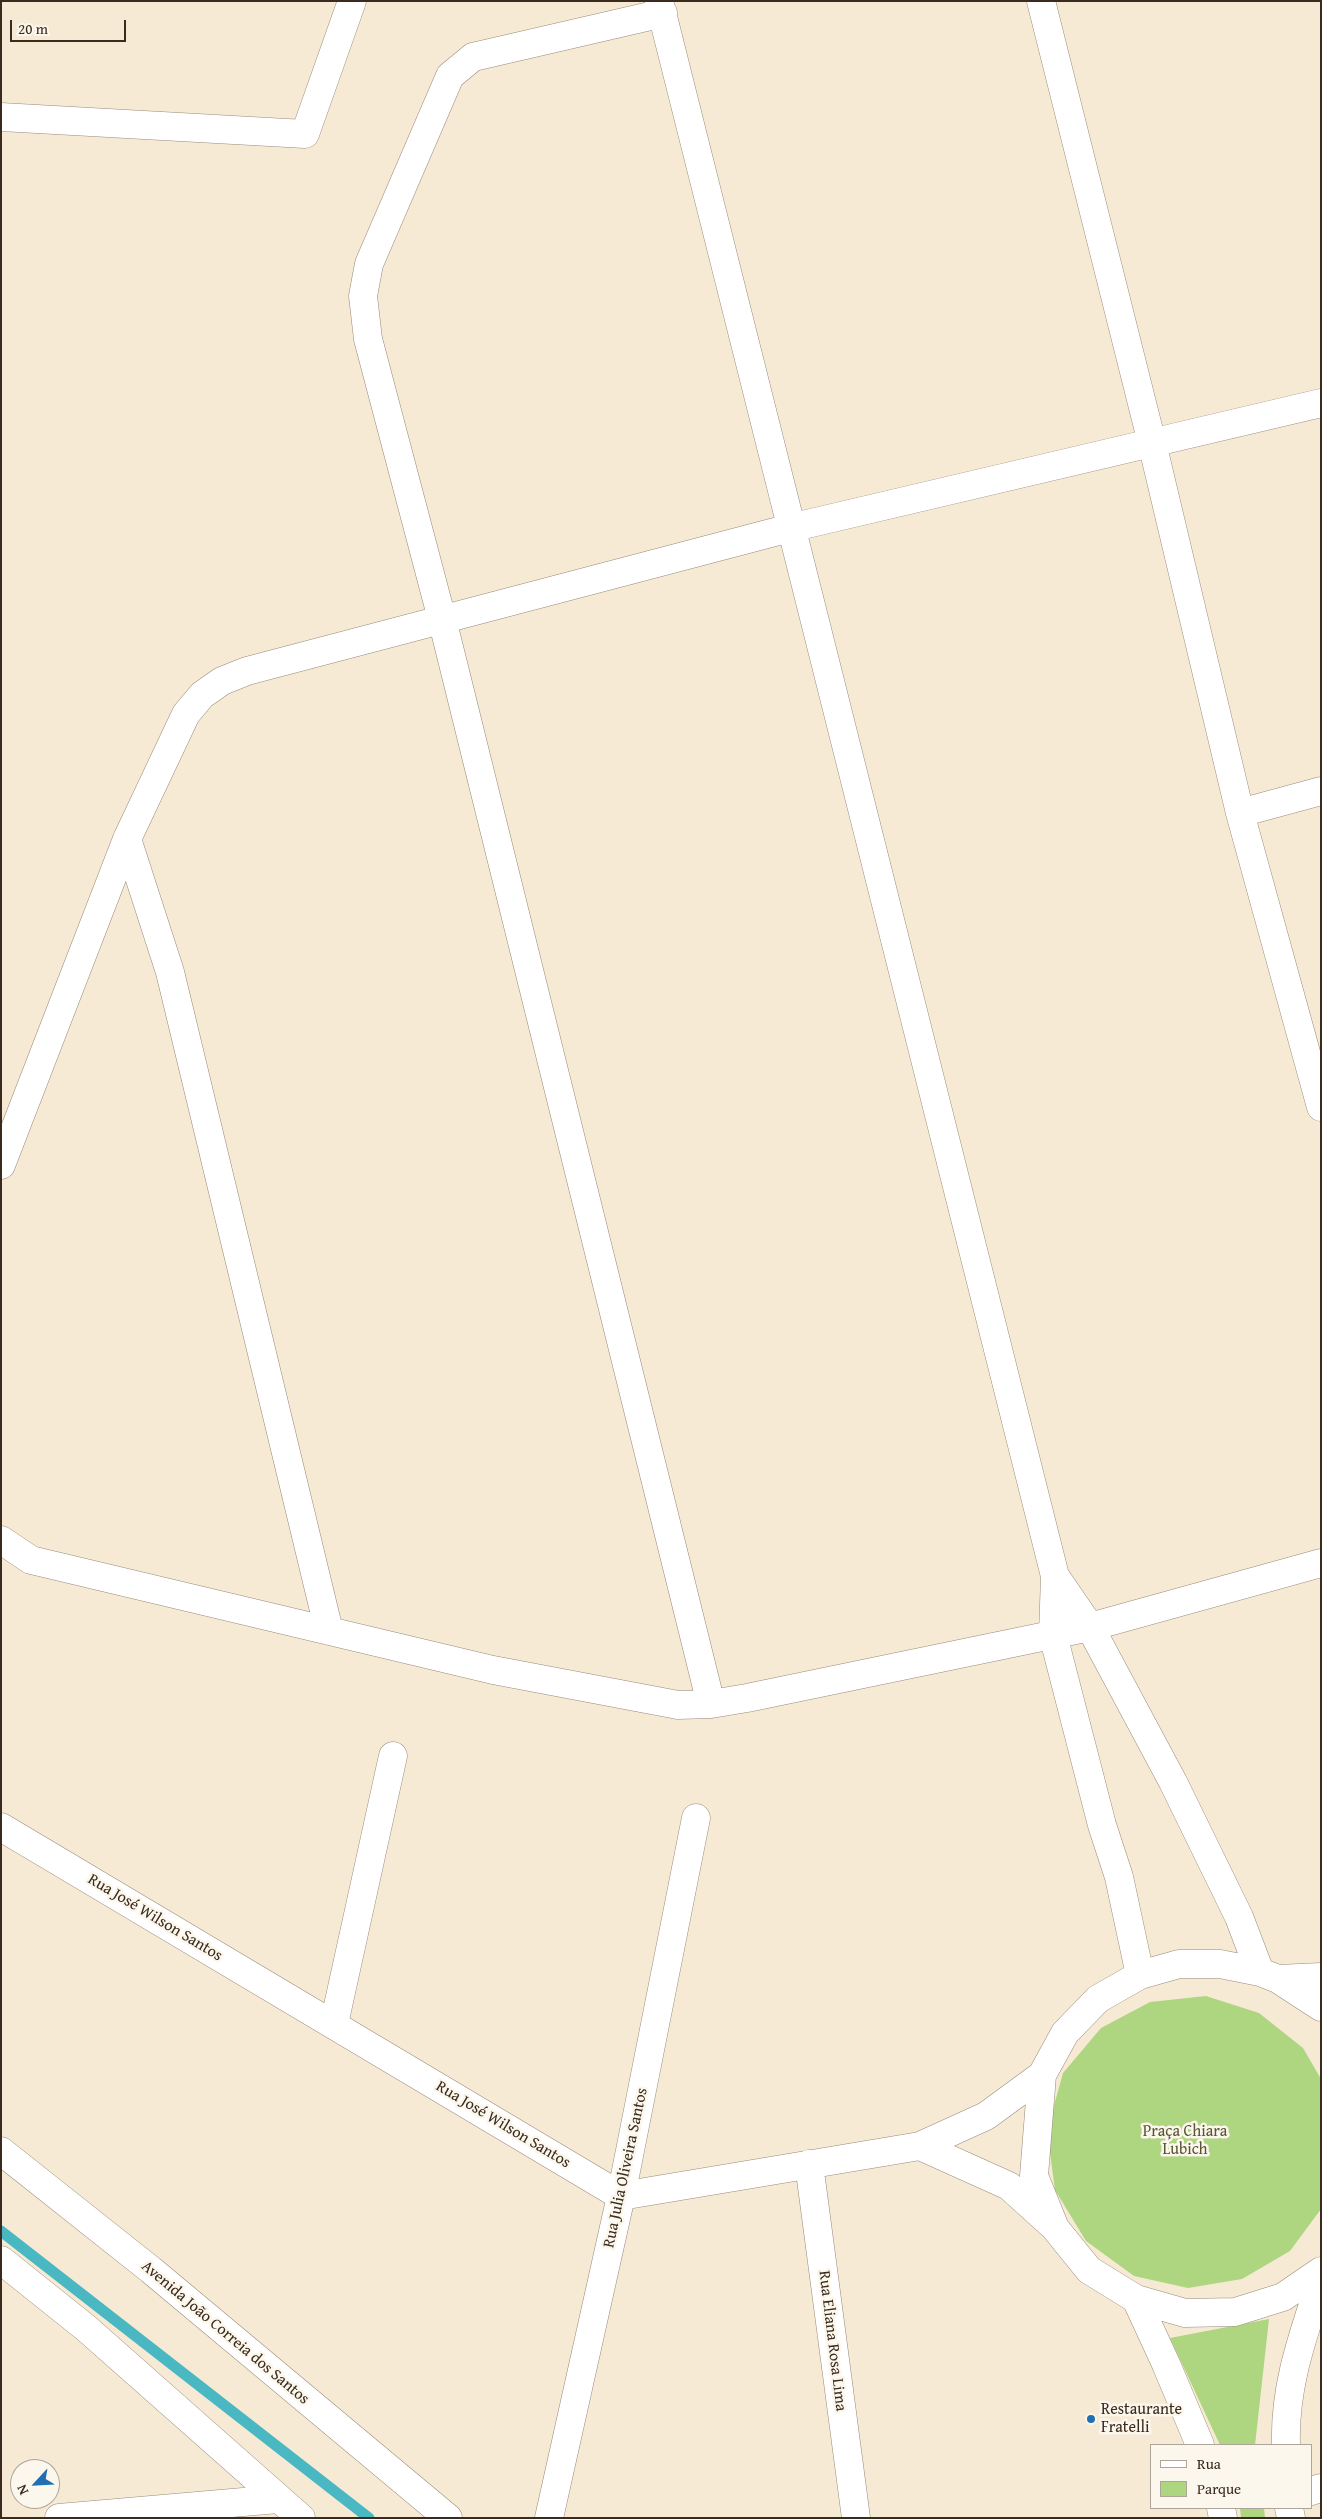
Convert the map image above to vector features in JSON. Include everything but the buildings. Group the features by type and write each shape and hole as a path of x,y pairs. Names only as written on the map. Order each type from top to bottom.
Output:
{"street":[{"path":"1,117 305,134 352,1"},
{"path":"1041,1 1152,443 1240,813 1321,1107"},
{"path":"711,1704 442,620 368,339 363,296 369,264 450,76 462,64 473,57 661,7 790,528 1055,1576 1053,1635 1102,1824 1119,1877 1140,1975"},
{"path":"1,1165 126,839 186,714 202,695 222,681 246,670 790,528 1321,403"},
{"path":"1240,813 1321,791"},
{"path":"126,839 170,972 329,1631"},
{"path":"1,1540 31,1560 532,1677 678,1705 711,1704 1090,1627 1321,1563"},
{"path":"1055,1576 1090,1627 1204,1844 1269,1976 1321,2007"},
{"path":"334,2024 393,1756"},
{"name":"Rua Julia Oliveira Santos","path":"549,2518 621,2196 696,1818"},
{"name":"Rua José Wilson Santos","path":"1,1827 621,2196"},
{"path":"1055,2228 1034,2176 1042,2075 1064,2033 1098,1999 1140,1975 1179,1964 1220,1964 1269,1976 1321,1977"},
{"path":"621,2196 920,2146 986,2116 1042,2075"},
{"path":"920,2146 1009,2186 1055,2228 1089,2270 1136,2299 1185,2313 1235,2312 1283,2296 1321,2271"},
{"name":"Avenida João Correia dos Santos","path":"1,2151 151,2270 448,2518"},
{"name":"Rua Eliana Rosa Lima","path":"809,2164 856,2518"},
{"path":"1,2260 86,2328 301,2518"},
{"path":"1286,2444 1286,2422 1291,2375 1321,2280"},
{"path":"1136,2299 1200,2444"},
{"path":"59,2518 278,2499"}],"green space":[{"name":"Praça Chiara Lubich","path":"1206,1996 1259,2013 1303,2048 1321,2079 1321,2209 1290,2251 1242,2279 1188,2288 1134,2276 1086,2241 1055,2190 1047,2131 1063,2073 1101,2028 1150,2002"},
{"path":"1269,2319 1255,2444 1220,2444 1170,2338"},
{"path":"1240,2509 1264,2509 1265,2518 1241,2518"}],"waterway":[{"path":"1,2231 369,2518"}],"place":[{"name":"Restaurante Fratelli","path":"1091,2419"}]}
